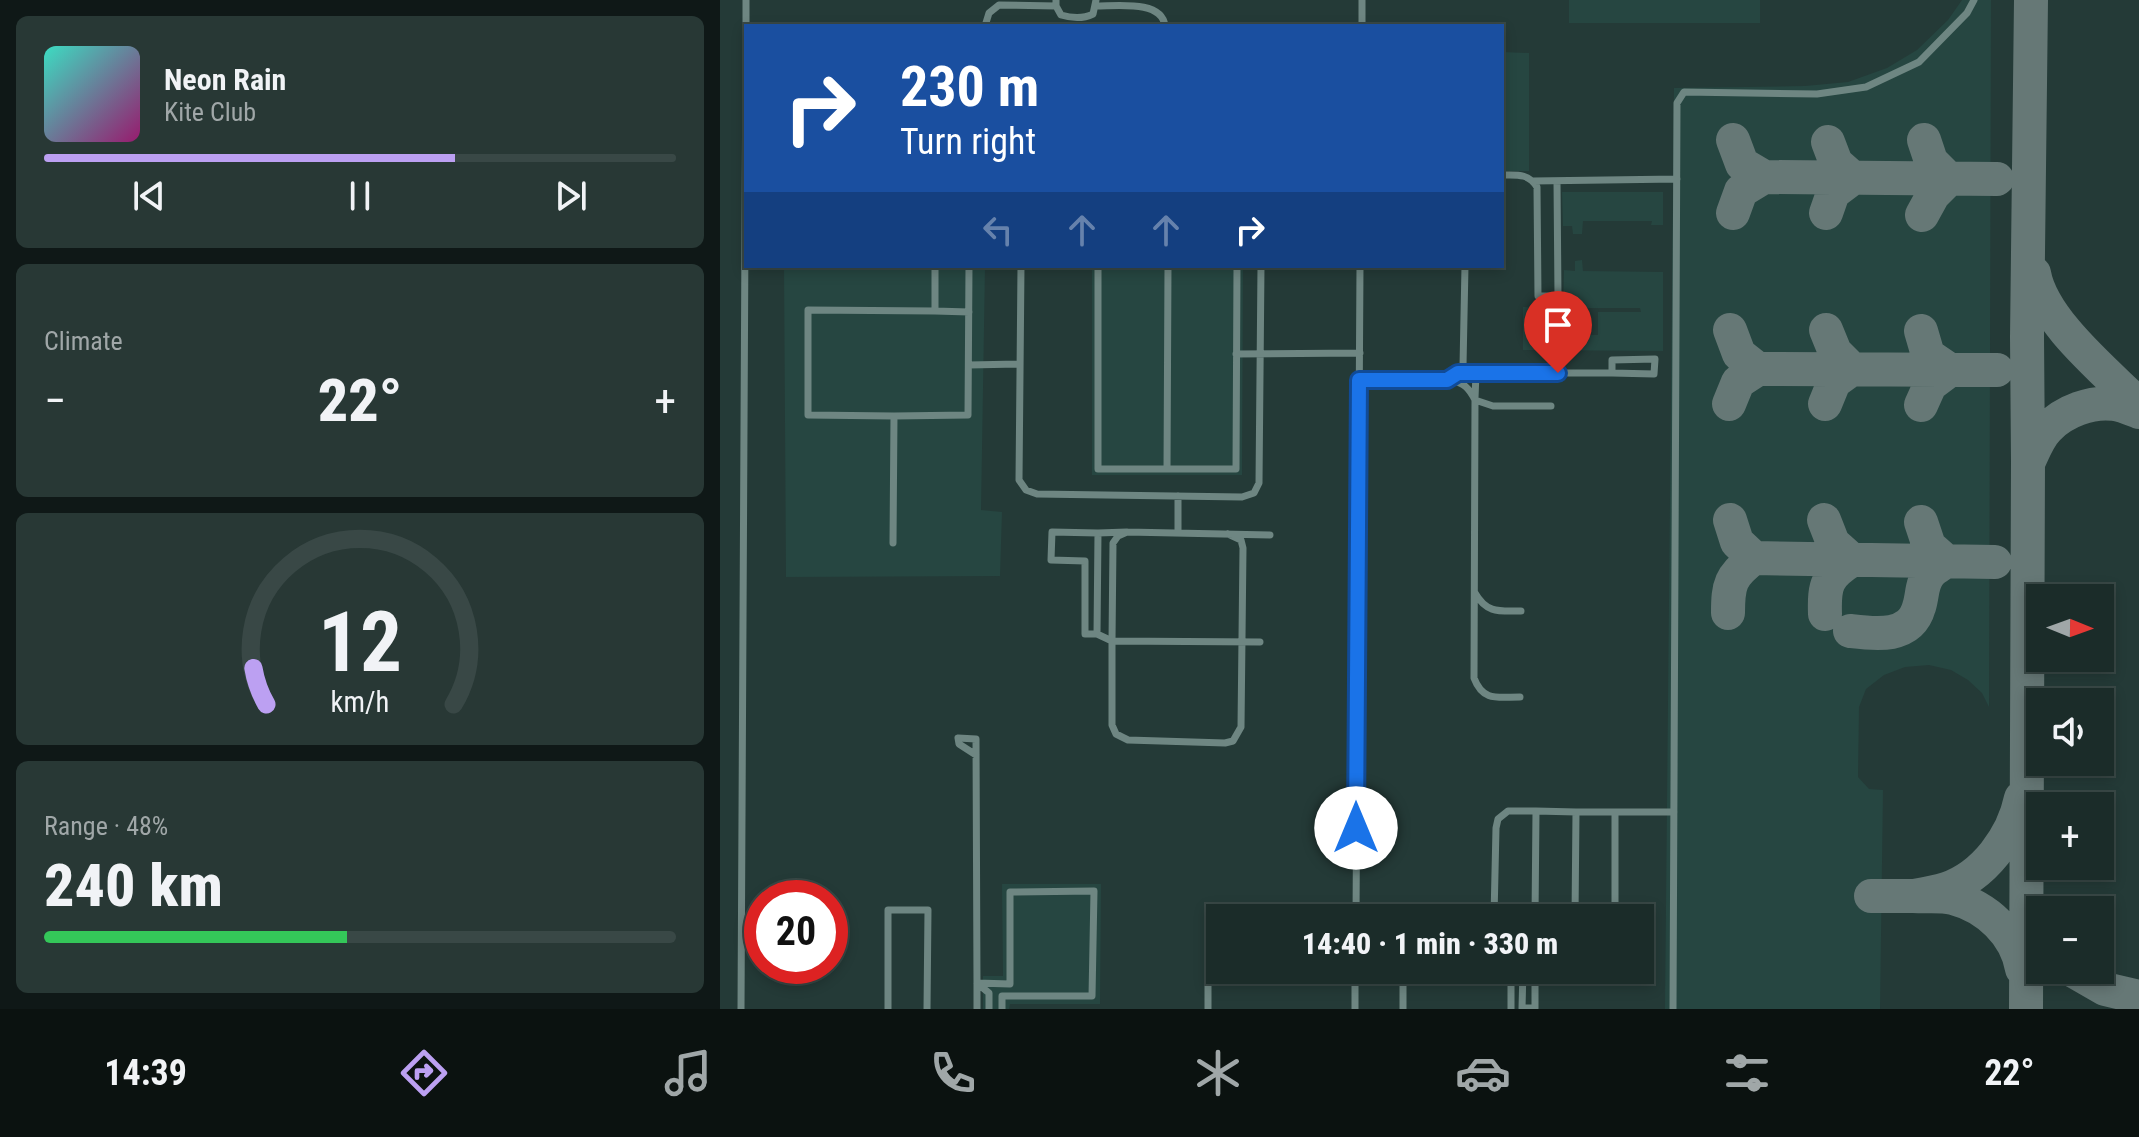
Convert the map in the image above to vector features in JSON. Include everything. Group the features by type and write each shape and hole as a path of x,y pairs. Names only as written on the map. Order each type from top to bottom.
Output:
{"lane":[{"path":"746,0 746,24"},
{"path":"1362,0 1362,24"},
{"path":"1673,1009 1677,103 1684,92 1817,94 1866,87 1919,62 1967,13 1974,0"},
{"path":"986,24 989,13 999,5 1056,3 1061,15 1068,17 1087,17 1093,14 1096,3 1149,6 1158,10 1165,24"},
{"path":"1504,175 1525,175 1537,187 1538,296 1558,296 1557,181"},
{"path":"1533,181 1677,179"},
{"path":"741,1009 745,268"},
{"path":"935,268 935,311"},
{"path":"969,268 969,312 969,365 968,415 808,415 808,310 969,312"},
{"path":"1021,268 1019,480 1026,490 1037,494 1242,497 1254,493 1259,483 1261,268"},
{"path":"1098,268 1098,469 1236,469 1237,268"},
{"path":"1167,469 1168,268"},
{"path":"1356,904 1360,268"},
{"path":"1447,380 1463,366 1465,268"},
{"path":"1236,354 1360,353"},
{"path":"1458,373 1654,374 1655,359 1612,360 1612,373"},
{"path":"969,365 1020,364"},
{"path":"1476,373 1474,678 1478,688 1486,695 1520,697"},
{"path":"1359,380 1462,382 1475,400 1493,406 1551,406"},
{"path":"893,543 894,416"},
{"path":"1178,496 1178,533"},
{"path":"1260,642 1112,641 1097,634 1085,634 1085,561 1051,560 1052,532 1270,535"},
{"path":"1127,532 1118,536 1113,543 1112,725 1116,734 1128,740 1225,743 1233,741 1241,727 1243,548 1241,540 1228,534"},
{"path":"1097,634 1098,533"},
{"path":"1474,591 1481,603 1490,609 1521,611"},
{"path":"976,755 977,1009"},
{"path":"1497,904 1496,828 1501,814 1508,811 1674,812"},
{"path":"1535,904 1536,811"},
{"path":"1575,904 1576,812"},
{"path":"1615,812 1615,904"},
{"path":"977,983 1010,984 1010,892 1094,891 1092,996 1002,996 1002,1009"},
{"path":"888,1009 888,910 928,910 927,1009"},
{"path":"977,983 989,993 989,1009"},
{"path":"1208,1009 1209,984"},
{"path":"1355,984 1355,1009"},
{"path":"1403,984 1403,1009"},
{"path":"1511,984 1511,1009"},
{"path":"1523,984 1522,1009 1535,1008 1535,984"}],"shaded area":[{"path":"1569,0 1760,0 1760,23 1569,23"},
{"path":"1962,0 1991,0 1989,707 1982,693 1968,680 1951,670 1929,665 1905,667 1884,675 1866,689 1859,707 1858,777 1869,789 1883,790 1880,1009 1665,1009 1674,88 1805,86 1848,82 1887,68 1917,50 1948,20"},
{"path":"1504,52 1529,53 1529,171 1504,171"},
{"path":"1562,192 1663,192 1663,225 1651,225 1652,221 1583,221 1582,234 1573,234 1572,226 1563,226"},
{"path":"1582,260 1583,271 1663,272 1663,351 1523,350 1523,307 1563,308 1564,270 1575,271 1575,261","holes":["1564,308 1640,308 1641,312 1598,312 1598,335 1564,335"]},
{"path":"784,268 985,268 981,510 1002,512 1000,576 786,577"},
{"path":"1092,268 1243,268 1242,475 1092,475"},
{"path":"1002,884 1101,884 1100,1004 1010,1004 1009,1009 983,1009 983,976 1003,976"}],"taxiway":[{"path":"2026,1009 2031,0"},
{"path":"1733,140 1742,164 1764,177 1741,191 1733,213"},
{"path":"1922,215 1933,195 1949,179 1931,161 1924,140"},
{"path":"1826,213 1833,193 1853,178 1836,163 1828,142"},
{"path":"1764,177 1997,179"},
{"path":"2034,273 2039,291 2062,326 2139,405"},
{"path":"1729,404 1738,382 1758,369 1739,354 1730,330"},
{"path":"1825,404 1834,382 1852,369 1835,352 1826,330"},
{"path":"1921,331 1928,355 1950,370 1930,385 1921,405"},
{"path":"1758,369 1997,370"},
{"path":"2029,461 2045,432 2070,412 2106,403 2139,412"},
{"path":"1728,613 1732,582 1754,558 1737,542 1730,520"},
{"path":"1824,520 1833,543 1852,560 1832,576 1825,595 1825,614"},
{"path":"1850,631 1890,632 1908,625 1914,617 1925,580 1946,561 1929,546 1921,522"},
{"path":"1754,558 1995,562"},
{"path":"2021,798 2004,841 1984,865 1960,883 1914,896 1953,898 1988,915 2013,944 2022,969"},
{"path":"1871,896 1914,896"},
{"path":"2096,984 2139,997"}],"route":[{"path":"1356,828 1359,380 1447,380 1458,373 1558,373"}]}
